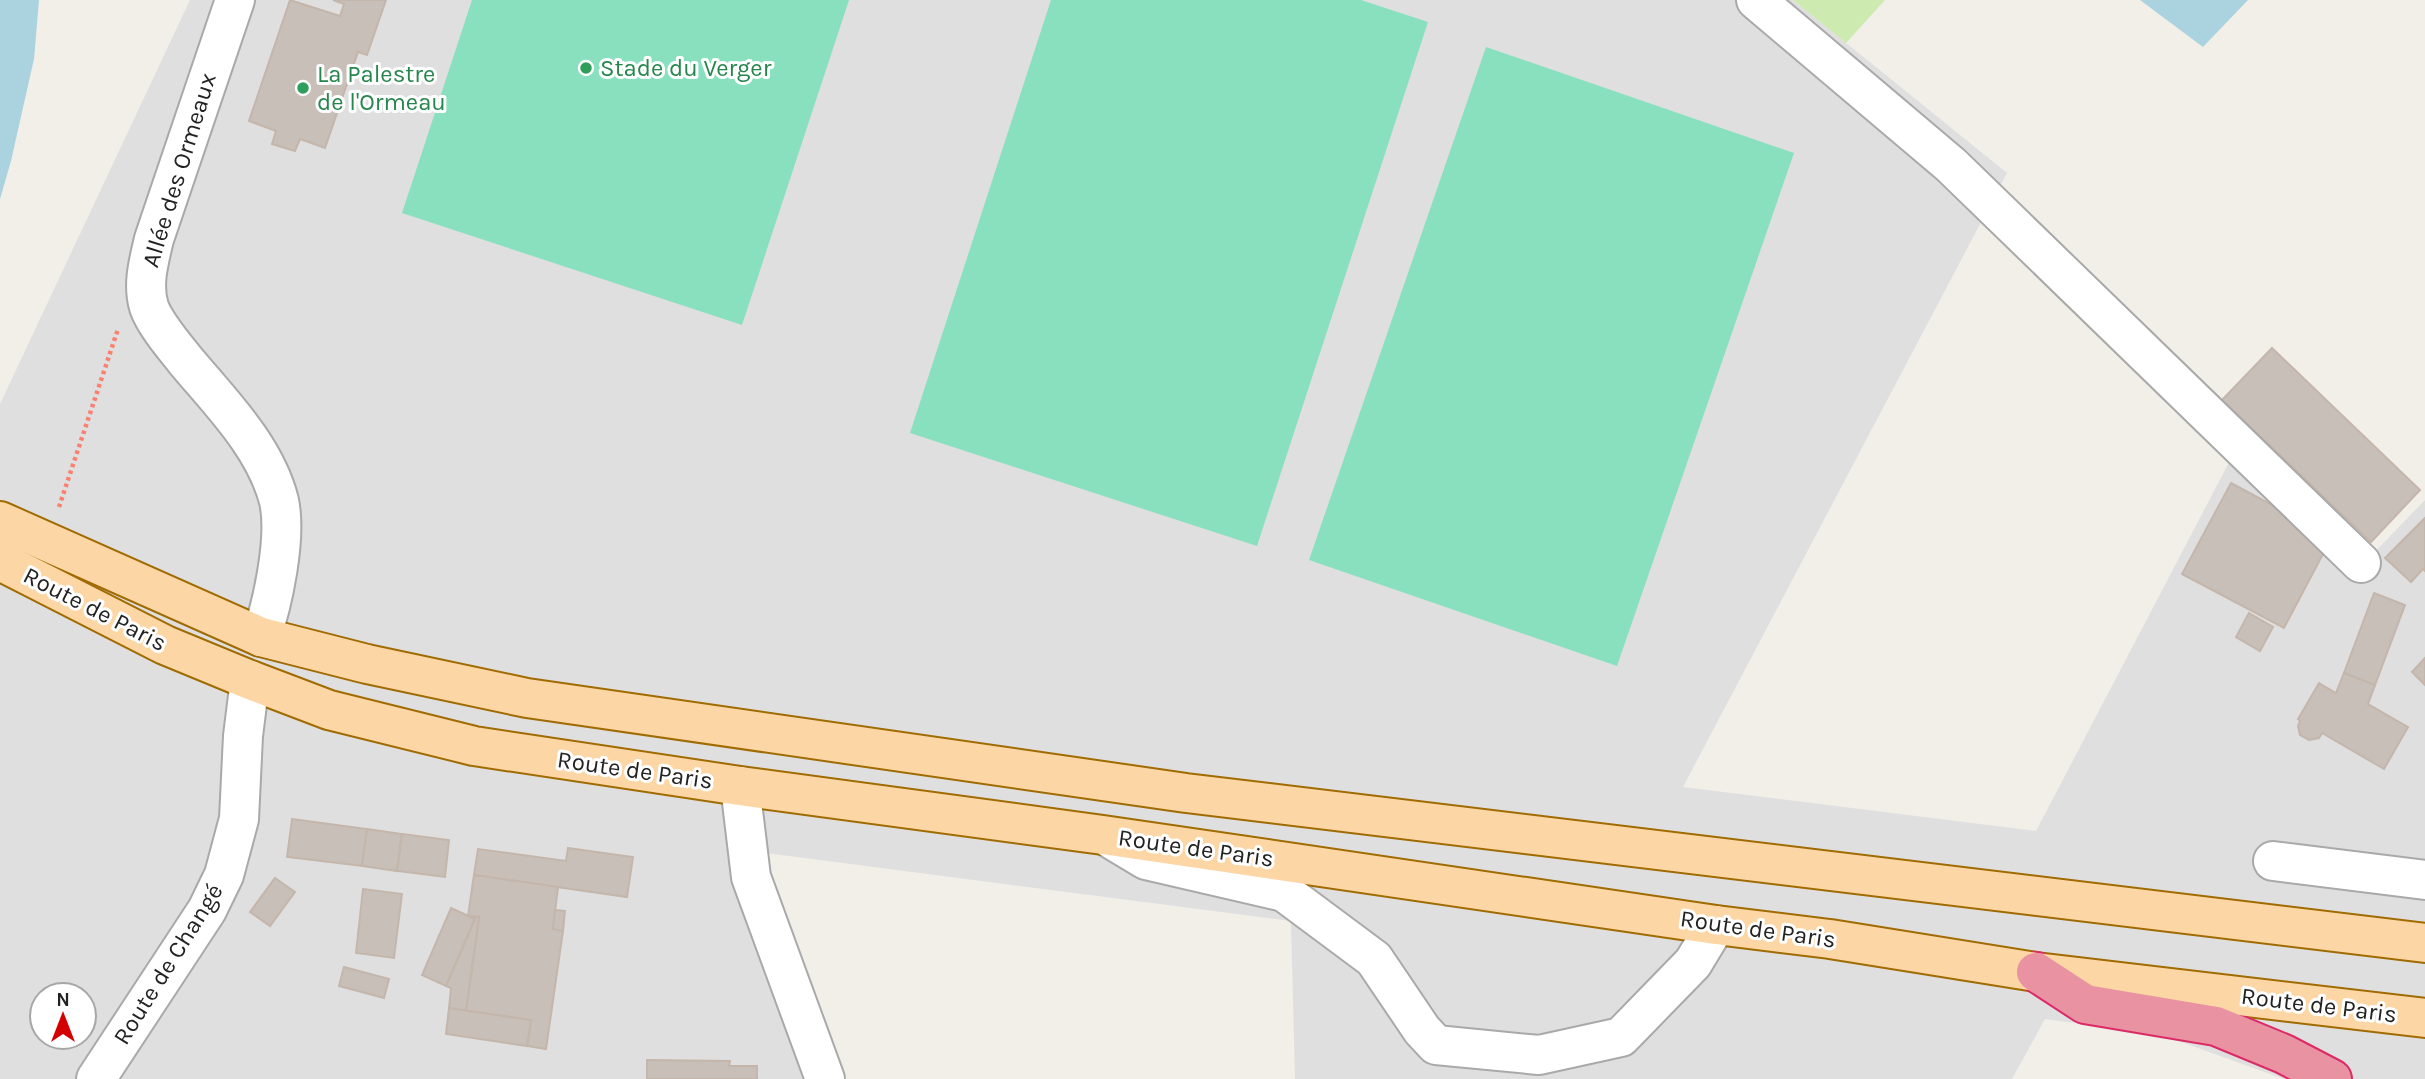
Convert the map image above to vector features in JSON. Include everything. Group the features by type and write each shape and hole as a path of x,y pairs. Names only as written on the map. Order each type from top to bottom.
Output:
{"highway":[{"path":"2036,972 2085,1004 2216,1027 2284,1054 2332,1079"}],"main road":[{"name":"Route de Paris","path":"0,521 261,637 367,664 527,698 1186,793 2425,943"},
{"name":"Route de Paris","path":"0,561 164,645 250,680 329,710 474,746 1716,925 1830,939 2036,972 2425,1018"}],"street":[{"name":"Allée des Ormeaux","path":"235,0 154,239 146,275 150,308 171,343 243,430 267,469 279,502 282,536 261,637"},
{"path":"1756,0 1951,165 2361,563"},
{"name":"Route de Changé","path":"96,1079 207,910 224,875 239,819 243,736 250,680"},
{"path":"740,786 751,877 825,1079"},
{"path":"1103,835 1146,860 1284,892 1374,959 1422,1030 1436,1045 1539,1055 1621,1037 1693,963 1716,925"},
{"path":"2273,861 2425,880"}],"path":[{"path":"42,540 62,501 122,318 146,275"}],"shaded area":[{"path":"190,0 1793,0 2007,173 1683,787 2036,831 2235,451 2370,557 2425,500 2425,1079 2284,1079 2159,1034 2045,1019 2012,1079 1295,1079 1291,921 758,852 845,1079 0,1079 0,404"}],"green space":[{"path":"472,0 849,0 742,325 402,213"},
{"path":"1051,0 1361,0 1428,22 1257,546 910,433"},
{"path":"1793,0 1885,0 1846,43"},
{"path":"1486,47 1794,153 1617,666 1309,560"}],"water":[{"path":"0,0 39,0 34,59 0,199"},
{"path":"2140,0 2248,0 2203,47"}],"building":[{"name":"La Palestre de l'Ormeau","path":"290,0 340,16 344,4 333,0 386,0 367,55 358,52 325,148 300,139 295,151 272,144 276,131 249,121"},
{"path":"2272,348 2420,490 2371,542 2222,400"},
{"path":"2231,483 2332,537 2284,628 2182,574"},
{"path":"2425,518 2425,571 2423,569 2411,582 2385,558"},
{"path":"2374,593 2405,605 2375,685 2344,673"},
{"path":"2249,613 2273,627 2260,651 2236,637"},
{"path":"2425,658 2425,685 2412,672"},
{"path":"2344,673 2375,685 2368,704 2408,727 2384,769 2322,733 2319,738 2309,740 2300,735 2298,719 2319,683 2336,693"},
{"path":"292,819 367,829 362,866 287,857"},
{"path":"367,829 402,834 397,871 362,866"},
{"path":"402,834 449,840 445,877 397,871"},
{"path":"568,848 633,857 627,897 474,875 478,849 566,861"},
{"path":"474,875 558,887 553,929 563,931 546,1049 527,1046 531,1020 466,1011 479,917 468,916"},
{"path":"275,878 295,892 270,926 250,912"},
{"path":"363,889 402,894 394,958 356,953"},
{"path":"451,908 475,919 446,986 422,975"},
{"path":"555,910 565,911 563,931 553,929"},
{"path":"468,916 479,917 466,1011 449,1008 451,988 446,986 475,919"},
{"path":"344,967 389,979 384,998 339,986"},
{"path":"449,1008 531,1020 527,1046 446,1034"},
{"path":"647,1060 730,1061 729,1066 757,1066 757,1079 647,1079"}],"place":[{"name":"Stade du Verger","path":"586,68"},
{"name":"La Palestre de l'Ormeau","path":"303,88"}]}
